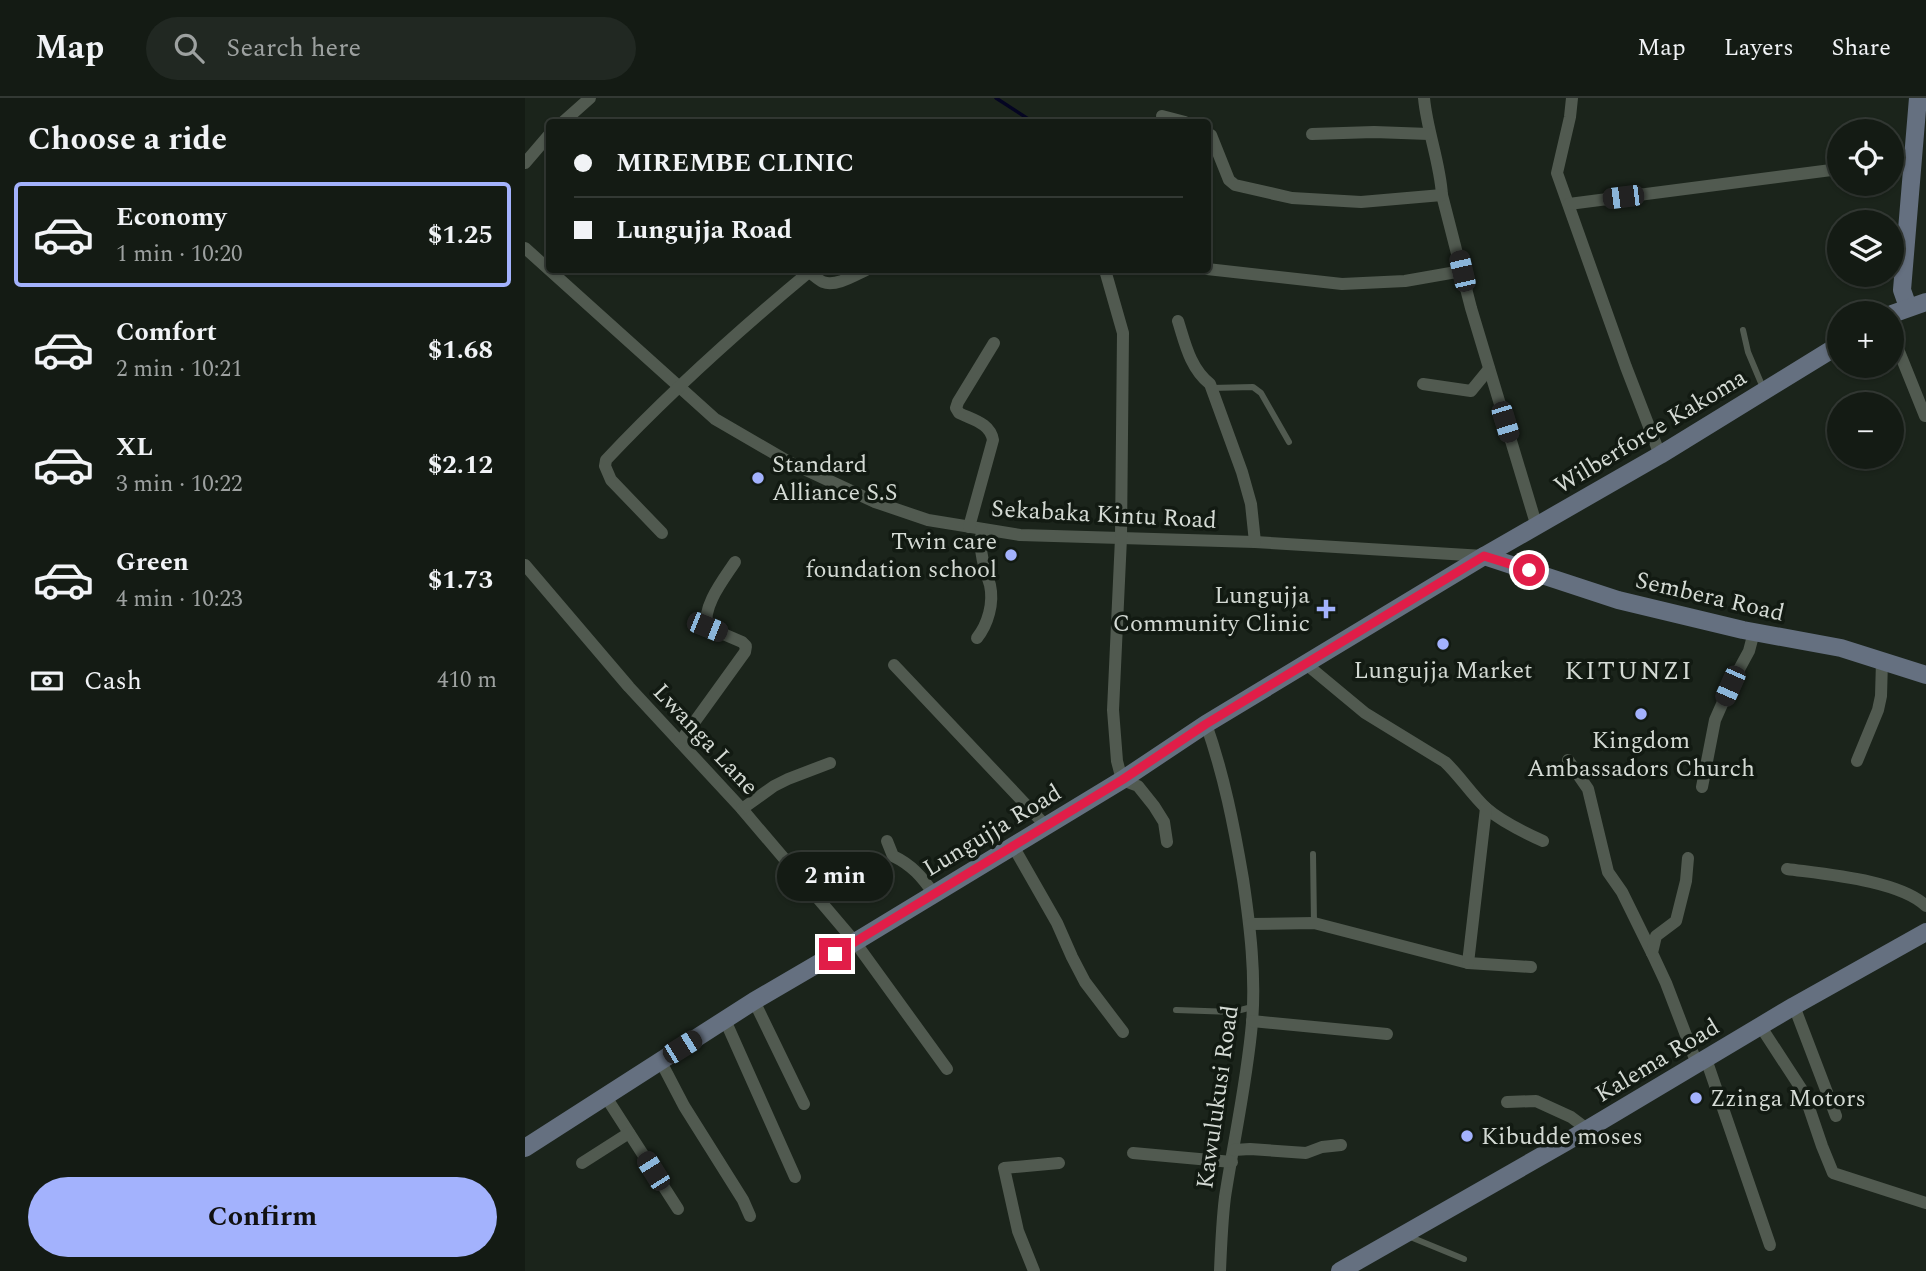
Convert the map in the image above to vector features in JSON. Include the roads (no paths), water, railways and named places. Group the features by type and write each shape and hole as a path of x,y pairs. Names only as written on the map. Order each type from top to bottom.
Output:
{"street":[{"path":"566,119 590,98"},
{"path":"1424,98 1429,134 1441,177 1442,195 1462,271 1537,527"},
{"path":"1572,98 1557,173 1660,455"},
{"path":"1901,301 1917,155 1918,98"},
{"path":"1161,116 1173,119"},
{"path":"1312,134 1429,134"},
{"path":"1211,137 1229,180 1235,185 1292,198 1361,202 1442,195"},
{"path":"525,163 546,138"},
{"path":"1569,204 1827,172"},
{"name":"Sekabaka Kintu Road","path":"525,248 546,267"},
{"path":"1211,269 1342,284 1405,281 1462,271"},
{"name":"Sekabaka Kintu Road","path":"553,273 715,419 789,462 875,502 928,520 1020,535 1255,542 1484,556"},
{"path":"662,533 611,480 605,466 606,460 679,387 808,273"},
{"path":"810,273 828,284 859,273"},
{"path":"1106,273 1123,333 1121,538 1113,710 1117,761 1122,780 1138,786 1164,822 1167,842"},
{"path":"1904,310 1926,302"},
{"path":"1178,321 1190,357 1201,376 1210,384 1243,472 1251,504 1255,542"},
{"path":"977,638 985,627 991,603 991,587 984,569 976,528 993,440 992,432 987,426 959,413 957,408 994,343"},
{"name":"Wilberforce Kakoma","path":"1484,556 1660,455 1827,353"},
{"path":"1904,363 1926,416"},
{"path":"1423,384 1471,391 1489,369"},
{"name":"Sembera Road","path":"1484,556 1618,600 1754,632 1841,648 1926,675"},
{"name":"Lungujja Road","path":"525,1148 754,1001 1122,780 1206,724 1484,556"},
{"path":"680,742 745,652 746,646 742,642 707,627 706,621 708,608 735,562"},
{"name":"Lwanga Lane","path":"525,565 629,687 742,809 855,942 947,1069"},
{"path":"1702,787 1715,720 1749,651 1754,632"},
{"path":"1857,761 1878,710 1882,661"},
{"path":"1306,664 1365,713 1445,762 1486,808 1521,831 1543,841"},
{"path":"894,665 1046,826"},
{"name":"Kawulukusi Road","path":"1206,724 1218,758 1235,828 1250,924 1252,1021 1225,1199 1220,1271"},
{"path":"1568,760 1588,789 1608,872 1622,892 1701,1061 1770,1245"},
{"path":"742,809 774,786 830,763"},
{"path":"1468,963 1486,808"},
{"path":"887,841 893,856 906,862 921,875 934,894"},
{"path":"1013,846 1057,923 1085,982 1123,1032"},
{"path":"1652,953 1656,936 1676,922 1686,881 1688,858"},
{"path":"1787,869 1847,877 1890,887 1926,906"},
{"path":"1250,924 1314,923 1468,963 1531,967"},
{"name":"Kalema Road","path":"1340,1271 1926,932"},
{"path":"754,1001 804,1104"},
{"path":"1794,1006 1836,1116"},
{"path":"725,1020 795,1177"},
{"path":"1252,1021 1387,1034"},
{"path":"1761,1027 1804,1093 1833,1174 1926,1203"},
{"path":"660,1060 684,1106 743,1200 750,1216"},
{"path":"606,1097 678,1209"},
{"path":"1507,1102 1536,1101 1571,1117 1587,1129"},
{"path":"582,1163 629,1133"},
{"path":"1133,1153 1233,1156 1250,1149 1306,1153 1322,1147 1341,1145"},
{"path":"1034,1271 1018,1231 1005,1168 1059,1163"}],"lane":[{"path":"1743,330 1748,352 1765,392"},
{"path":"1211,388 1253,387 1261,393 1289,442"},
{"path":"1313,854 1314,923"},
{"path":"1176,1010 1233,1012 1252,1007"},
{"path":"1404,1234 1464,1259"}],"waterway":[{"path":"996,98 1028,119"}],"place":[{"name":"Standard Alliance S.S","path":"758,478"},
{"name":"Twin care foundation school","path":"1011,555"},
{"name":"Lungujja Community Clinic","path":"1326,609"},
{"name":"Lungujja Market","path":"1443,644"},
{"name":"Kingdom Ambassadors Church","path":"1641,714"},
{"name":"Zzinga Motors","path":"1696,1098"},
{"name":"Kibudde moses","path":"1467,1136"}],"district":[{"name":"KITUNZI","path":"1629,670"}]}
